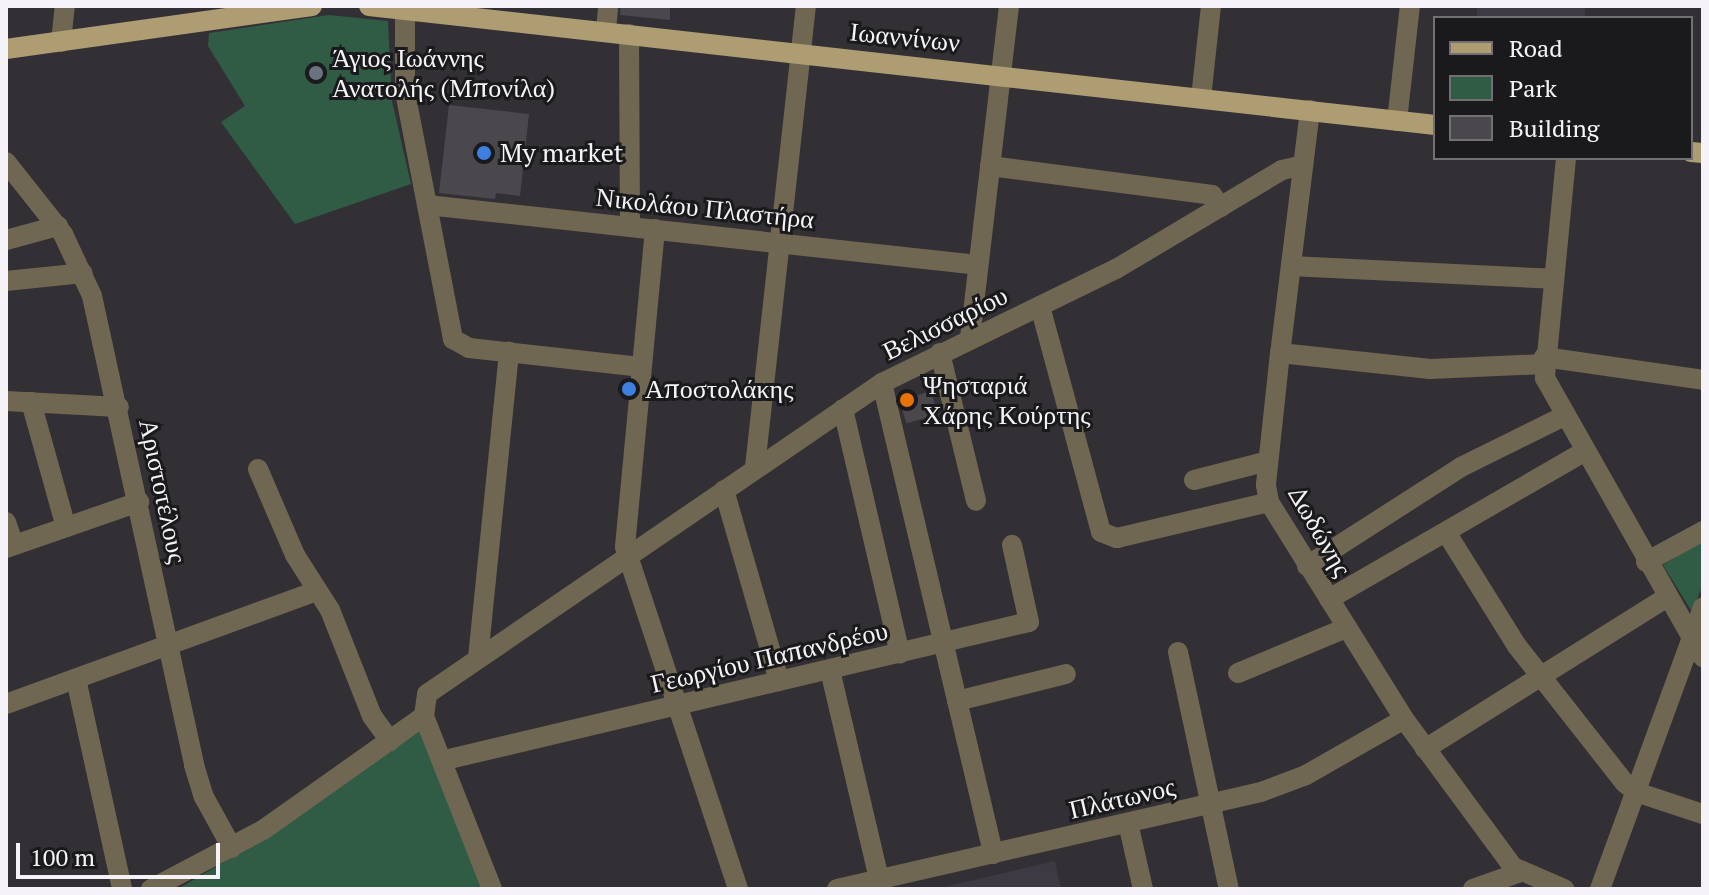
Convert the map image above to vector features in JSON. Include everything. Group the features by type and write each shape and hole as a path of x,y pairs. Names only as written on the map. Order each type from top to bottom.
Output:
{"main road":[{"path":"6,49 61,42 204,14 312,6"},
{"name":"Ιωαννίνων","path":"369,6 1002,73 1433,125"}],"street":[{"path":"61,42 65,6"},
{"path":"606,31 608,6"},
{"path":"755,467 806,6"},
{"path":"970,338 1009,6"},
{"path":"1201,98 1211,6"},
{"path":"1397,121 1410,6"},
{"path":"405,8 405,92 453,339 464,347 640,367"},
{"path":"629,34 630,227"},
{"name":"Δωδώνης","path":"1310,110 1268,461 1269,502 1404,719 1518,873"},
{"path":"1566,160 1544,360 1547,383 1646,562 1703,657"},
{"name":"Αριστοτέλους","path":"6,162 58,226 83,273 119,407 199,783 232,848"},
{"name":"Βελισσαρίου","path":"424,716 427,694 882,383 1040,306 1282,170 1303,165"},
{"path":"990,166 1212,195 1221,207"},
{"name":"Νικολάου Πλαστήρα","path":"427,205 978,265"},
{"path":"6,240 58,226"},
{"path":"655,229 624,523 627,556 738,889"},
{"path":"1291,266 1554,279"},
{"path":"6,281 83,273"},
{"path":"1040,306 1101,532 1117,538 1269,502"},
{"path":"478,658 509,352"},
{"path":"940,353 976,501"},
{"path":"1280,353 1430,369 1544,360 1703,380"},
{"path":"882,383 993,854"},
{"path":"6,401 119,407"},
{"path":"31,402 66,527"},
{"path":"843,409 900,653"},
{"path":"1307,566 1461,467 1564,416"},
{"path":"1329,599 1584,452"},
{"path":"1194,480 1268,461"},
{"path":"258,469 295,555 317,591 372,716 390,741"},
{"path":"724,490 779,681"},
{"path":"6,522 10,546 139,502"},
{"path":"1646,562 1703,531"},
{"path":"1446,532 1541,676 1636,792 1703,814"},
{"name":"Γεωργίου Παπανδρέου","path":"445,760 1029,622 1012,545"},
{"path":"6,704 317,591"},
{"path":"1425,749 1667,597"},
{"path":"1600,889 1703,607"},
{"path":"1238,673 1346,628"},
{"path":"1178,652 1229,889"},
{"path":"830,670 879,879"},
{"path":"957,701 1066,674"},
{"path":"76,679 122,889"},
{"path":"151,889 232,848 424,716 445,760 492,889"},
{"name":"Πλάτωνος","path":"837,889 879,879 907,881 993,854 1210,805 1306,775 1404,719"},
{"path":"1128,823 1143,889"},
{"path":"1473,889 1518,873 1561,889"}],"shaded area":[{"path":"1477,6 1585,6 1585,16 1477,16"},
{"path":"1055,861 1061,889 935,889"}],"green space":[{"path":"329,15 388,21 392,101 411,184 295,224 221,122 245,106 208,46 209,33"},
{"path":"1703,540 1703,585 1692,612 1663,565"},
{"path":"420,729 486,889 178,889 270,835"}],"building":[{"path":"621,6 670,6 670,20 620,15"},
{"name":"My market","path":"449,105 529,114 520,196 496,193 495,199 439,193"},
{"path":"931,391 938,414 906,424 899,401"}],"place":[{"name":"Άγιος Ιωάννης Ανατολής (Μπονίλα)","path":"316,73"},
{"name":"My market","path":"484,153"},
{"name":"Αποστολάκης","path":"629,389"},
{"name":"Ψησταριά Χάρης Κούρτης","path":"907,400"}]}
